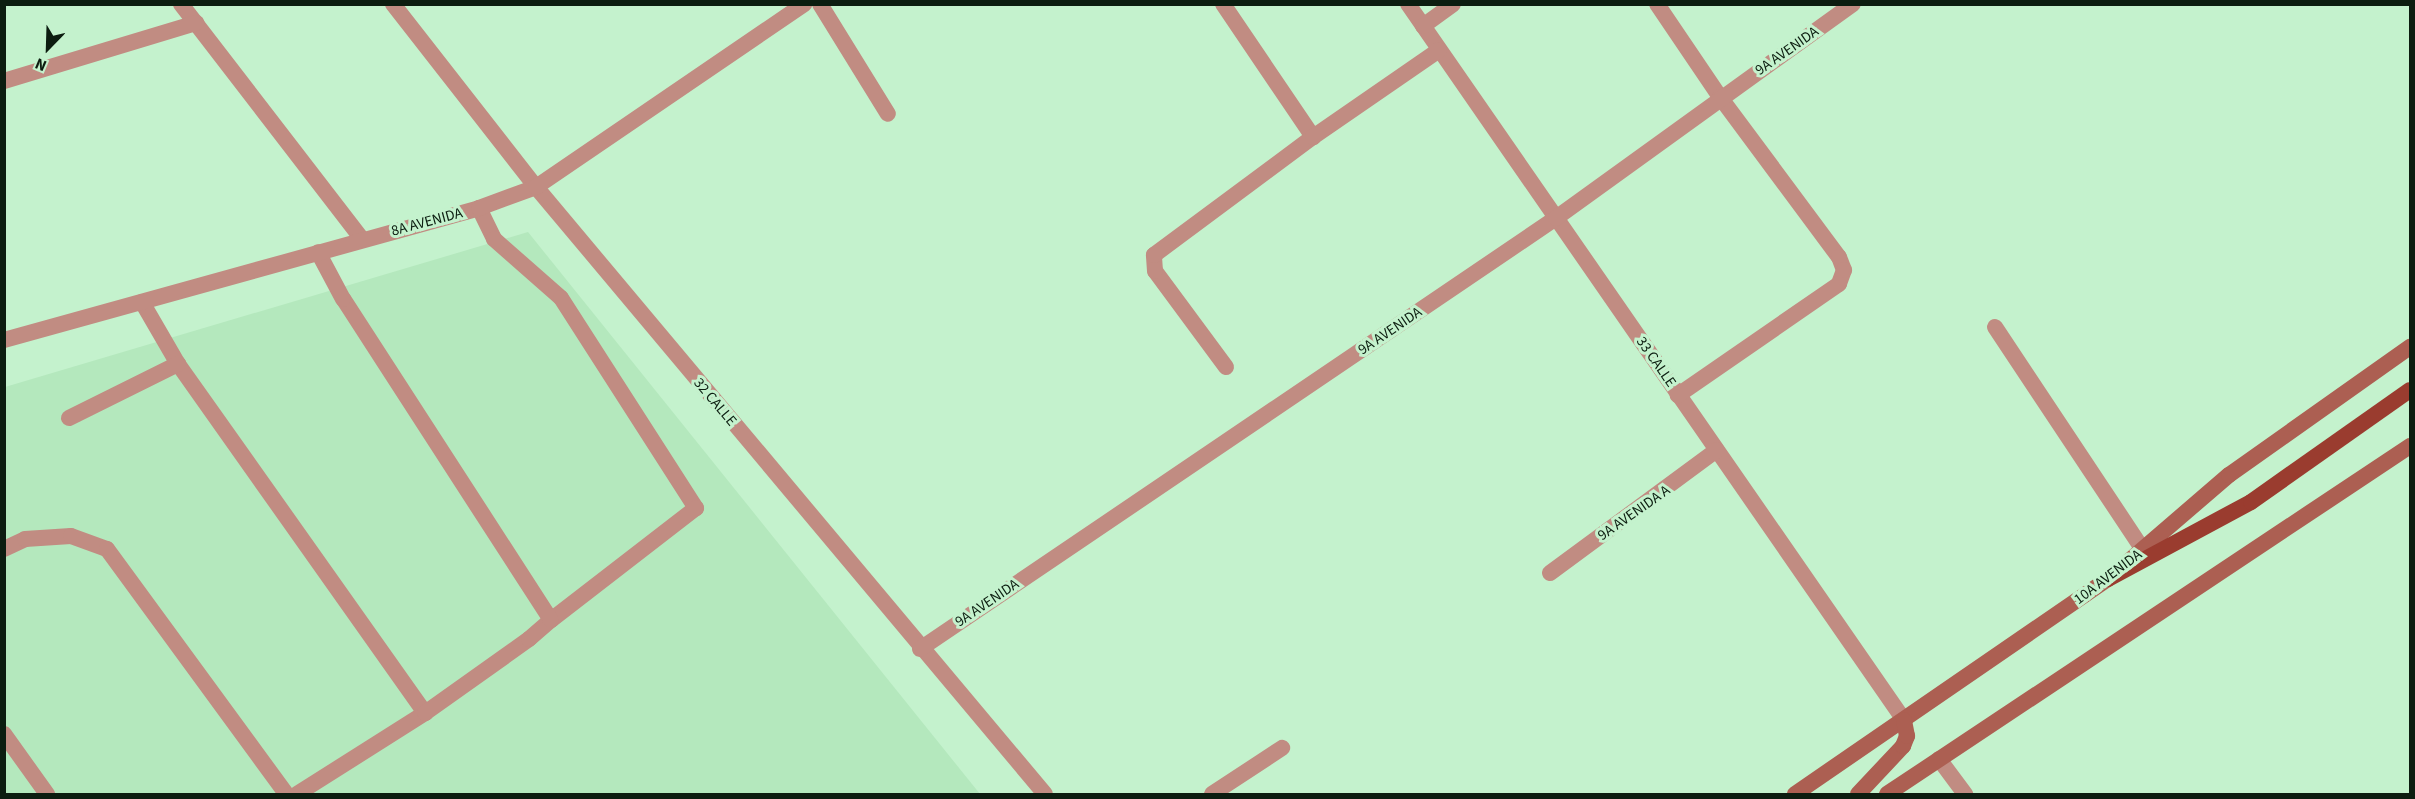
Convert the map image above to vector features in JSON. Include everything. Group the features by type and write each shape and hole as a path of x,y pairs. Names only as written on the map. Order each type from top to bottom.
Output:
{"main road":[{"name":"10A AVENIDA","path":"1795,795 2108,579 2229,474 2410,347"},
{"path":"2108,579 2251,502 2410,390"},
{"path":"1887,795 2410,446"},
{"path":"1858,795 1903,746 1907,736 1904,720"}],"street":[{"path":"181,4 362,239"},
{"name":"32 CALLE","path":"393,4 536,187 920,649 1045,795"},
{"name":"8A AVENIDA","path":"4,340 479,208 536,187 804,4"},
{"path":"820,4 888,114"},
{"path":"1223,4 1313,137"},
{"name":"33 CALLE","path":"1408,4 1904,720"},
{"path":"1423,26 1453,4"},
{"path":"1657,4 1720,97 1839,257 1844,270 1839,284 1678,395"},
{"name":"9A AVENIDA","path":"920,649 1556,218 1720,97 1853,4"},
{"path":"4,81 196,23"},
{"path":"1226,367 1155,270 1154,255 1313,137 1439,50"},
{"path":"297,795 425,713 530,639 551,620 696,508 561,298 494,239 479,208"},
{"path":"318,252 350,309 551,620"},
{"path":"142,302 178,364 425,713"},
{"path":"1995,327 2144,550"},
{"path":"69,418 178,364"},
{"name":"9A AVENIDA A","path":"1550,573 1717,450"},
{"path":"4,549 25,539 71,536 107,549 286,795"},
{"path":"4,734 48,795"},
{"path":"1212,795 1282,748"},
{"path":"1939,759 1965,795"}],"shaded area":[{"path":"528,232 980,794 5,794 5,387"}]}
